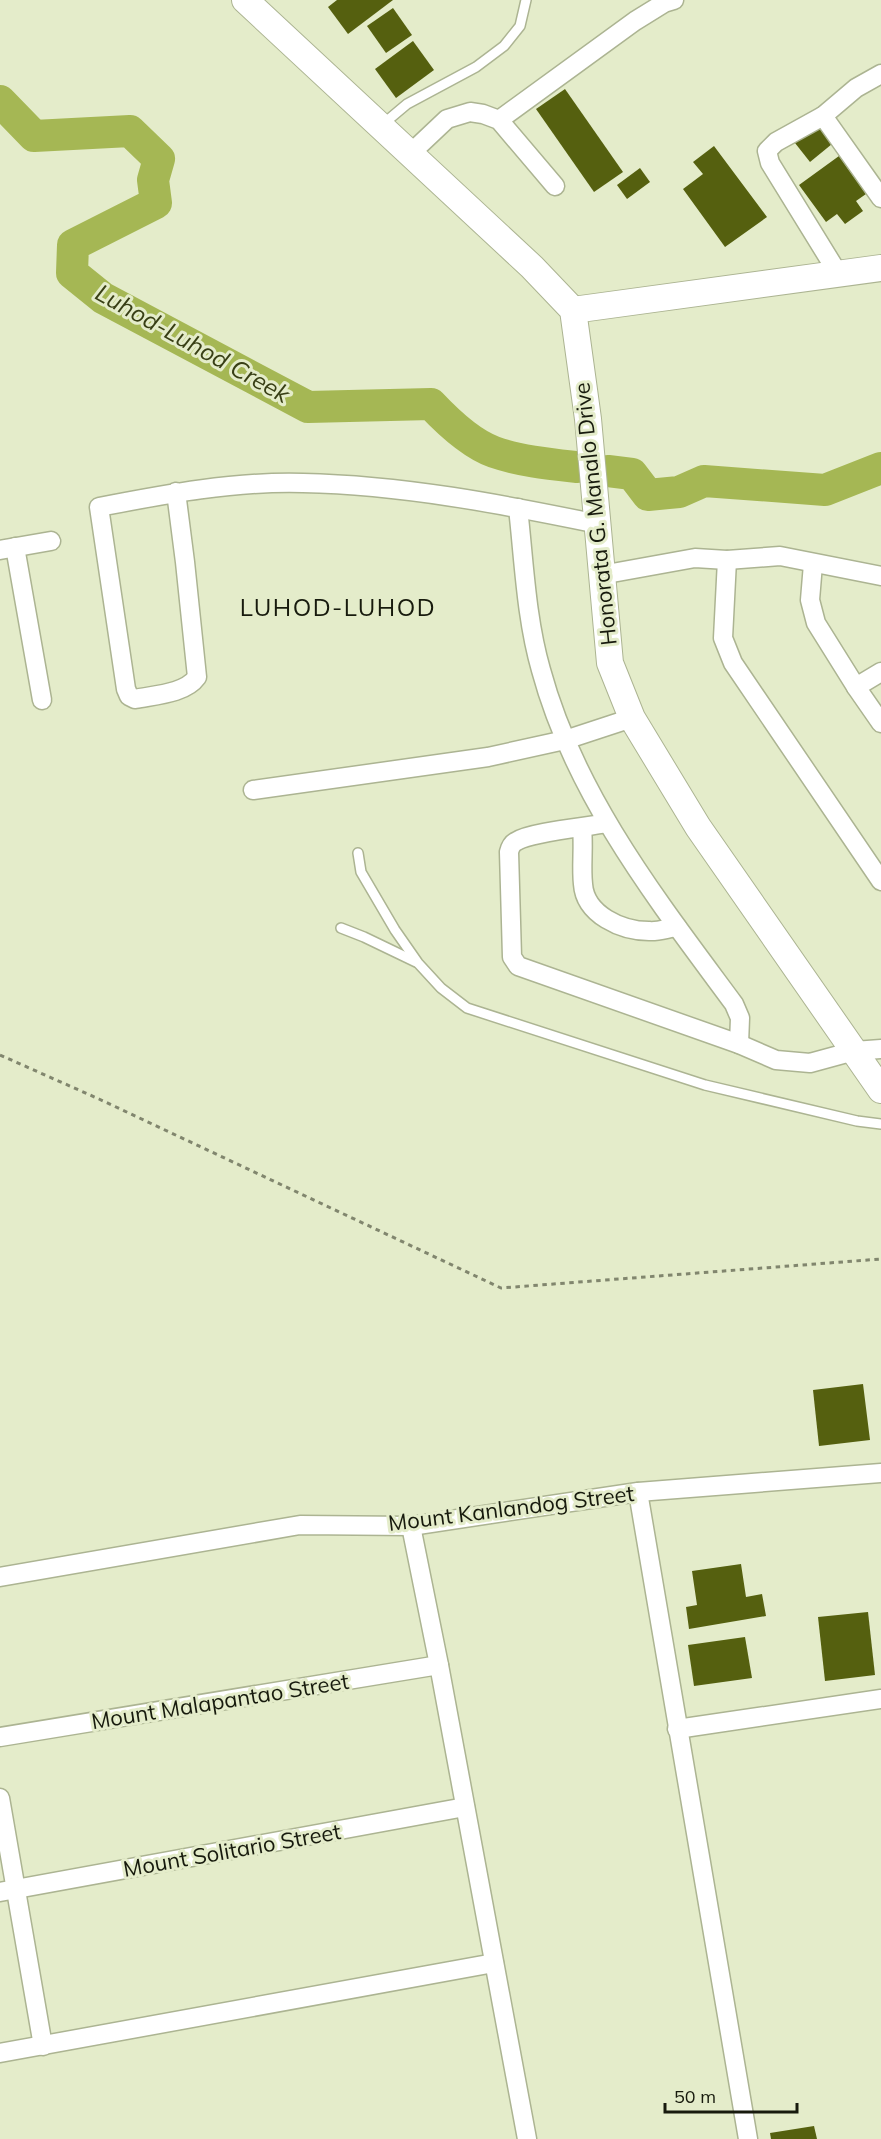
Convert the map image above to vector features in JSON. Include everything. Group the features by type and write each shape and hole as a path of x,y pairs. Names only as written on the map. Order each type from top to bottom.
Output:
{"street":[{"path":"245,0 532,267 573,310 881,268"},
{"path":"499,120 635,21 664,3 674,0"},
{"path":"838,274 770,164 767,151 776,142 823,116 856,88 881,74"},
{"path":"411,153 447,119 470,111 499,120 555,186"},
{"path":"823,116 881,198"},
{"name":"Honorata G. Manalo Drive","path":"573,310 588,419 610,663 632,718 698,827 881,1090"},
{"path":"176,492 186,562 197,677 192,684 183,688 135,699 129,696 126,689 99,507 176,492 302,482 399,490 518,508 598,524"},
{"path":"518,508 532,625 541,670 565,740 607,823 677,927 734,1004 740,1018 739,1044"},
{"path":"42,700 8,548 51,541"},
{"path":"601,575 695,558 727,560 780,556 881,576"},
{"path":"727,560 723,638 733,663 881,881"},
{"path":"813,564 810,600 816,623 881,723"},
{"path":"856,687 881,672"},
{"path":"253,790 488,757 565,740 632,718"},
{"path":"607,823 525,838 516,841 511,847 509,852 512,957 515,962 523,968 739,1044 776,1060 810,1062 854,1051 881,1049"},
{"path":"582,828 583,885 586,900 593,909 620,927 650,932 677,927"},
{"name":"Mount Kanlandog Street","path":"0,1577 300,1525 411,1526 638,1492 881,1473"},
{"path":"638,1492 748,2139"},
{"path":"411,1526 527,2139"},
{"name":"Mount Malapantao Street","path":"0,1737 439,1665"},
{"path":"677,1729 881,1700"},
{"path":"0,1798 8,1891 43,2046"},
{"name":"Mount Solitario Street","path":"8,1891 465,1808"},
{"path":"0,2053 494,1962"}],"lane":[{"path":"381,126 407,104 477,67 504,46 520,26 526,0"},
{"path":"358,853 362,872 395,930 418,963 441,988 467,1008 705,1085 857,1121 881,1124"},
{"path":"341,928 364,936 418,963"}],"path":[{"path":"0,1055 99,1099 501,1288 881,1259"}],"building":[{"path":"337,0 393,0 348,34 328,7"},
{"path":"393,8 412,35 386,53 367,26"},
{"path":"413,41 434,70 396,98 375,69"},
{"path":"565,89 623,172 594,192 536,109"},
{"path":"817,125 832,144 810,162 795,143"},
{"path":"714,146 767,217 725,247 683,189 703,174 693,162"},
{"path":"839,156 866,194 856,201 863,211 845,224 837,214 826,222 799,185"},
{"path":"640,168 650,182 627,199 617,185"},
{"path":"863,1384 870,1440 819,1446 813,1390"},
{"path":"741,1564 746,1597 762,1594 766,1616 689,1629 686,1607 697,1605 692,1571"},
{"path":"868,1612 875,1675 825,1681 818,1617"},
{"path":"745,1637 752,1678 694,1686 688,1645"},
{"path":"814,2126 817,2139 771,2139 770,2133"}],"waterway":[{"name":"Luhod-Luhod Creek","path":"0,101 34,136 130,131 159,159 153,180 156,203 73,245 72,273 103,298 308,407 431,404 469,438 494,452 525,460 577,467"},
{"name":"Luhod-Luhod Creek","path":"608,471 632,474 648,495 679,492 704,481 825,490 881,468"}],"district":[{"name":"LUHOD-LUHOD","path":"338,607"}]}
